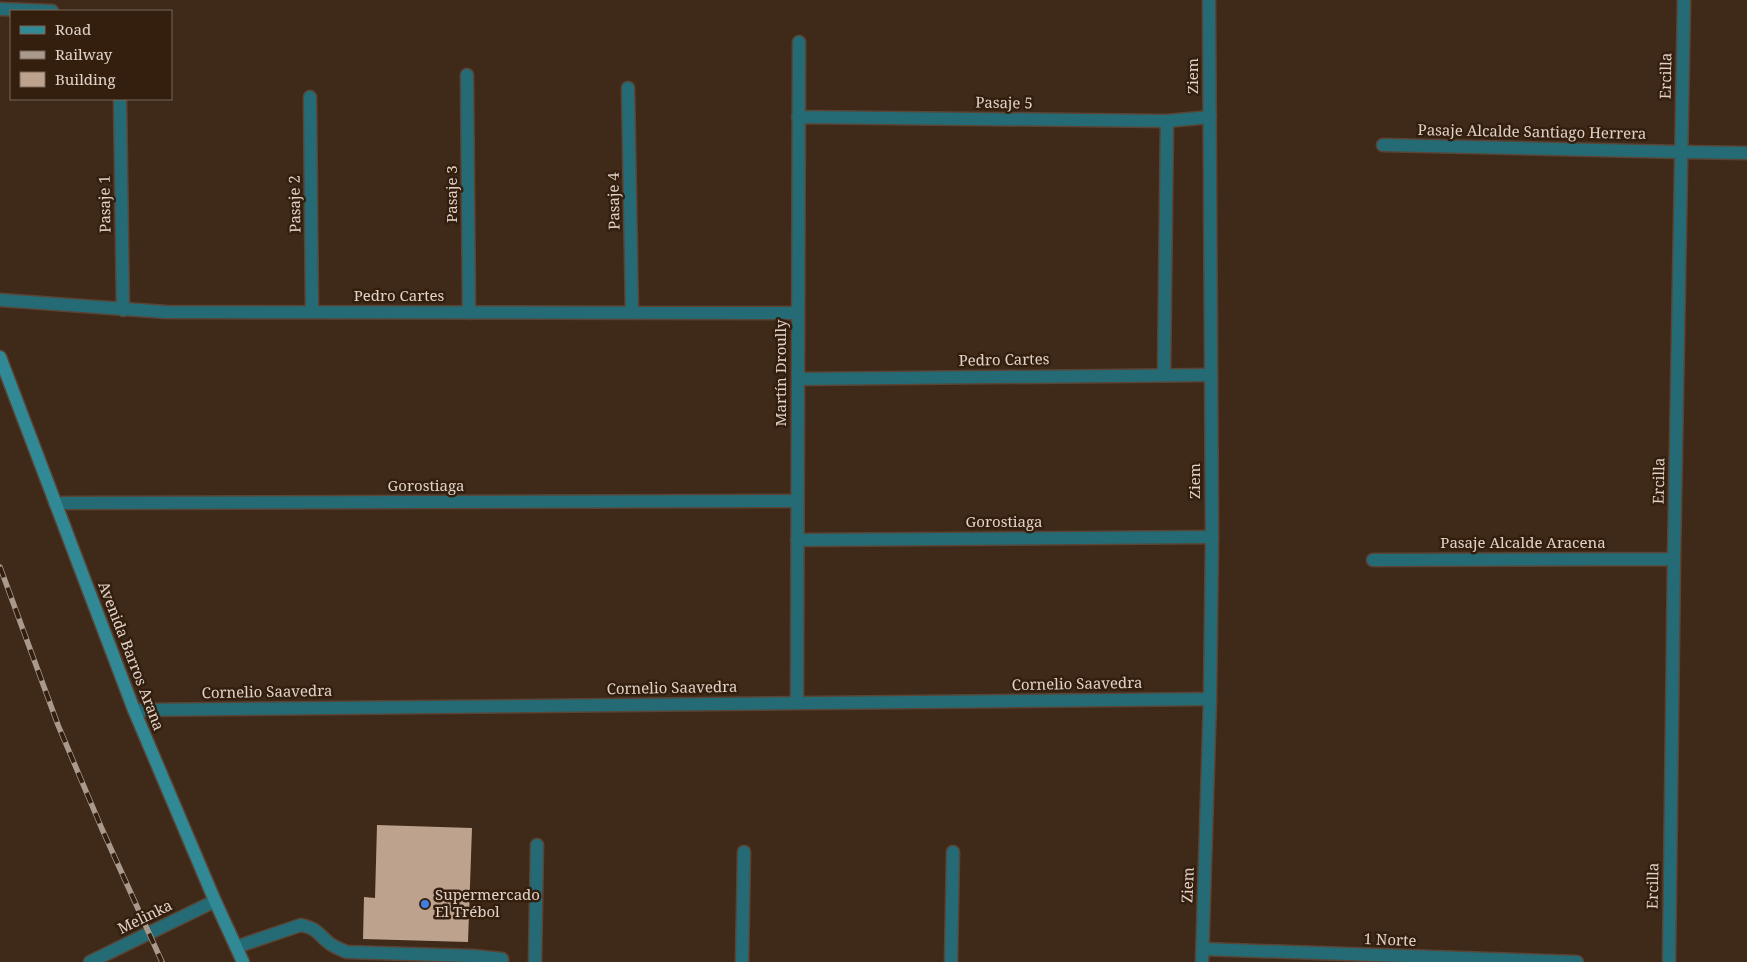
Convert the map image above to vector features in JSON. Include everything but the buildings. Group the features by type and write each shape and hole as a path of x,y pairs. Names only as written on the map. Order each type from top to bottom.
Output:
{"main road":[{"name":"Avenida Barros Arana","path":"0,357 134,710 243,962"}],"street":[{"name":"Ziem","path":"1202,956 1210,699 1212,537 1209,0"},
{"name":"Ercilla","path":"1669,962 1680,152 1684,0"},
{"path":"0,9 26,10"},
{"name":"Martín Droully","path":"797,703 799,42"},
{"name":"Pasaje 3","path":"468,75 469,312"},
{"name":"Pasaje 4","path":"628,88 632,313"},
{"name":"Pasaje 2","path":"310,96 312,312"},
{"name":"Pasaje 1","path":"120,100 123,310"},
{"name":"Pasaje 5","path":"798,118 1167,121 1210,117"},
{"path":"1164,375 1167,121"},
{"name":"Pasaje Alcalde Santiago Herrera","path":"1383,145 1747,153"},
{"name":"Pedro Cartes","path":"0,300 166,312 798,313"},
{"name":"Pedro Cartes","path":"798,378 1211,375"},
{"name":"Gorostiaga","path":"55,503 797,500"},
{"name":"Gorostiaga","path":"797,540 1212,537"},
{"name":"Pasaje Alcalde Aracena","path":"1373,560 1674,559"},
{"name":"Cornelio Saavedra","path":"134,710 1210,699"},
{"path":"535,962 537,845"},
{"path":"742,962 744,852"},
{"path":"951,962 952,852"},
{"name":"Melinka","path":"96,961 215,901"},
{"path":"236,947 301,925 311,927 319,932 326,941 347,957 473,956 504,961"},
{"name":"1 Norte","path":"1202,956 1577,962"}],"railway":[{"path":"0,567 58,725 162,962"}],"place":[{"name":"Supermercado El Trébol","path":"425,904"}]}
